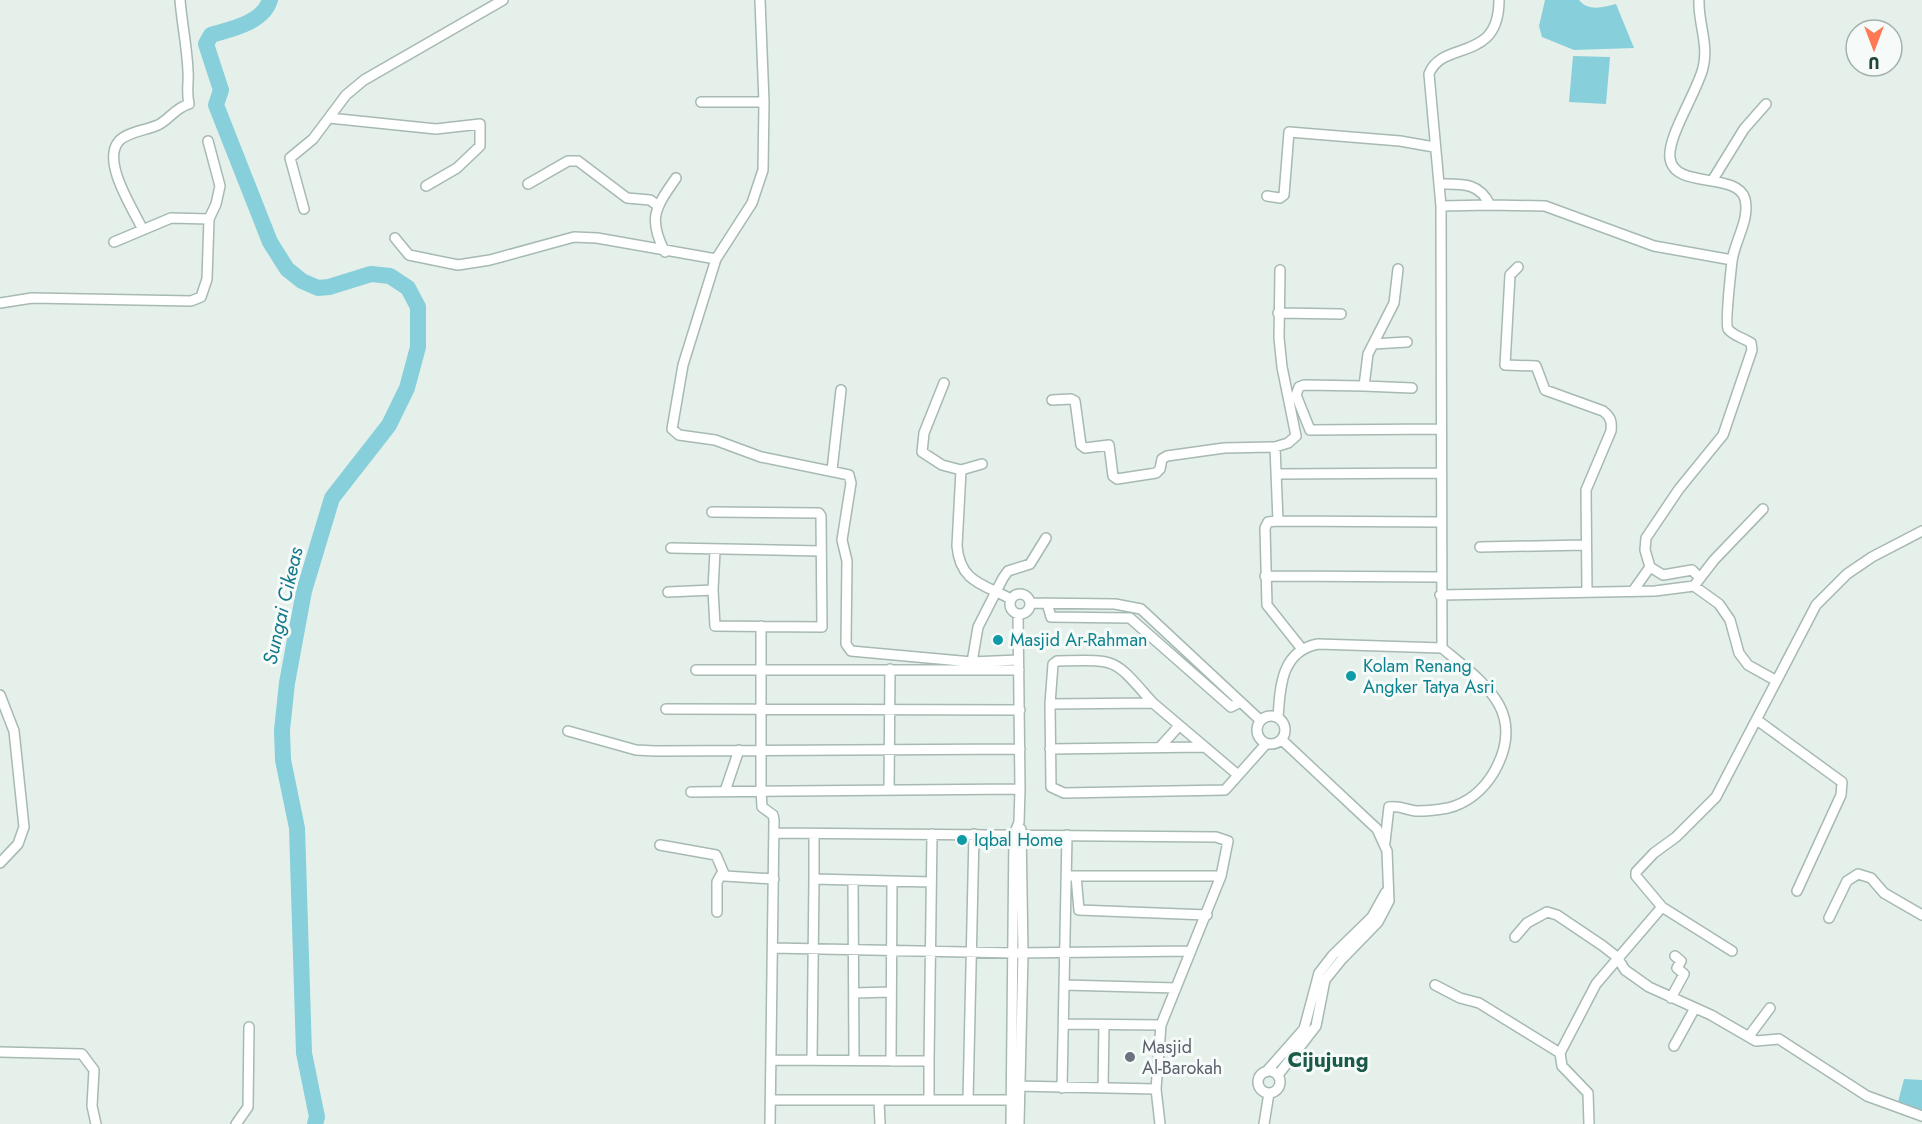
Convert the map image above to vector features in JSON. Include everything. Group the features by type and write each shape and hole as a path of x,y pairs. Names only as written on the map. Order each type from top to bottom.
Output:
{"street":[{"path":"142,228 116,173 117,145 123,138 158,125 174,111 189,104 186,86 188,76 186,38 180,0"},
{"path":"304,209 290,158 313,139 346,95 364,80 503,0"},
{"path":"760,0 764,102 760,181 743,219 716,260 683,365 672,425 674,432 715,440 761,457 832,470 849,476 851,483 842,540 848,561 847,648 863,652 1018,665"},
{"path":"1442,648 1440,595 1441,206 1429,81 1431,69 1439,62 1489,36 1498,22 1499,0"},
{"path":"1700,0 1705,54 1703,69 1673,138 1669,156 1671,164 1677,170 1739,189 1745,201 1744,224 1732,260 1731,294 1726,323 1733,334 1751,343 1752,350 1724,435 1678,489 1646,538 1645,550 1650,567 1663,575 1692,570 1697,582 1719,604 1730,620 1739,653 1748,665 1775,680"},
{"path":"701,102 764,102"},
{"path":"1712,181 1744,129 1766,104"},
{"path":"329,118 436,129 480,124 480,146 457,168 426,186"},
{"path":"1267,196 1280,198 1284,195 1289,132 1377,139 1434,147"},
{"path":"0,303 32,298 191,301 201,297 207,279 209,219 216,204 220,186 208,141"},
{"path":"528,184 567,161 578,161 627,198 650,200 657,205"},
{"path":"665,252 654,228 657,205 676,178"},
{"path":"1439,184 1473,186 1486,196 1490,205"},
{"path":"1441,206 1545,206 1654,246 1732,260"},
{"path":"114,242 142,228 171,218 209,219"},
{"path":"395,238 410,255 458,265 490,260 574,237 606,240 716,260"},
{"path":"1518,267 1510,275 1505,364 1536,366 1545,390 1603,411 1610,416 1612,423 1611,431 1588,480 1585,545 1587,592"},
{"path":"1364,386 1365,364 1394,303 1398,269"},
{"path":"1052,400 1071,399 1075,401 1082,447 1109,445 1113,476 1117,479 1156,473 1160,469 1162,459 1167,456 1224,448 1275,447 1287,444 1296,436 1282,367 1278,313 1280,270"},
{"path":"1278,313 1341,314"},
{"path":"1373,344 1407,342"},
{"path":"944,383 924,433 922,452 942,465 961,470 982,464"},
{"path":"1412,388 1299,387 1296,395 1309,429 1441,429"},
{"path":"832,470 841,390"},
{"path":"1275,447 1278,474 1278,521"},
{"path":"961,470 958,558 964,572 974,581 1011,599"},
{"path":"1278,474 1440,473"},
{"path":"1440,595 1633,591 1697,582 1763,509"},
{"path":"712,512 819,513 821,516 820,551 826,627 715,626 713,590 715,551"},
{"path":"1302,649 1268,609 1265,528 1268,522 1440,522"},
{"path":"1732,951 1662,907 1636,876 1636,872 1654,853 1676,837 1716,797 1816,605 1830,590 1872,557 1922,531"},
{"path":"972,662 978,627 995,590 1008,572 1030,564 1046,538"},
{"path":"1480,547 1585,545"},
{"path":"671,548 715,551 820,551"},
{"path":"1633,591 1650,567"},
{"path":"1265,576 1440,577"},
{"path":"668,592 713,590"},
{"path":"1011,599 1022,594 1030,603 1115,604 1141,609 1260,720"},
{"path":"1011,599 1011,608 1018,614 1020,710 1015,1086 1019,1124"},
{"path":"1018,614 1029,609 1030,603"},
{"path":"1047,603 1051,617 1134,620 1232,707 1241,702"},
{"path":"1115,604 1115,618"},
{"path":"761,626 762,807 774,817 770,1124"},
{"path":"1164,646 1172,637"},
{"path":"1278,718 1270,716 1260,720 1256,730 1258,736 1266,744 1272,745 1282,740 1286,729 1278,718 1280,682 1290,661 1302,649 1318,644 1442,648 1493,694 1503,716 1506,746 1491,777 1467,800 1436,810 1389,807 1385,844 1388,861 1389,901 1383,915 1325,980 1316,1026 1278,1075"},
{"path":"1238,775 1153,703 1121,667 1107,660 1058,661 1053,664 1050,671 1051,787 1064,793 1225,789 1238,775 1266,744"},
{"path":"696,670 890,669 1018,665"},
{"path":"1197,677 1205,668"},
{"path":"890,669 890,789"},
{"path":"0,694 15,731 24,826 18,844 0,863"},
{"path":"1050,704 1153,703"},
{"path":"666,709 1020,710"},
{"path":"1757,720 1842,782 1840,795 1797,891"},
{"path":"1160,747 1179,726"},
{"path":"567,730 636,750 1020,749"},
{"path":"1282,740 1377,829 1385,844"},
{"path":"1050,749 1204,747"},
{"path":"724,790 739,750"},
{"path":"692,792 761,789 1020,789"},
{"path":"774,833 1225,838 1229,847 1221,876 1161,1025 1156,1089 1160,1124"},
{"path":"812,1060 814,834"},
{"path":"929,1100 932,834"},
{"path":"968,1100 974,834"},
{"path":"1067,835 1071,876 1079,910 1207,915"},
{"path":"660,845 716,855 720,860 722,873 717,882 717,912"},
{"path":"722,873 725,876 774,879"},
{"path":"1829,918 1847,881 1858,874 1871,878 1884,893 1922,915"},
{"path":"1071,876 1221,876"},
{"path":"1062,1088 1065,951 1071,876"},
{"path":"814,879 931,882"},
{"path":"853,880 854,1060"},
{"path":"891,1061 892,881"},
{"path":"1269,1093 1260,1088 1262,1075 1308,1022 1319,973 1333,955 1372,917 1388,888"},
{"path":"1589,1124 1588,1093 1562,1066 1560,1053 1596,984 1662,907"},
{"path":"1515,937 1527,923 1547,912 1557,915 1617,957 1625,970 1671,998 1695,1008 1756,1041 1779,1039 1867,1096 1922,1116"},
{"path":"773,948 1018,953 1191,951"},
{"path":"1671,998 1684,974 1677,968 1681,961 1675,956"},
{"path":"1630,986 1638,979"},
{"path":"1064,985 1176,988"},
{"path":"1435,985 1460,999 1479,1003 1560,1053"},
{"path":"854,993 891,992"},
{"path":"1674,1046 1695,1008"},
{"path":"1749,1036 1770,1008"},
{"path":"1064,1024 1161,1025"},
{"path":"1103,1088 1104,1025"},
{"path":"236,1124 248,1107 249,1026"},
{"path":"0,1052 82,1054 94,1070 92,1106 96,1124"},
{"path":"772,1060 929,1061"},
{"path":"1266,1072 1278,1075"},
{"path":"1269,1093 1278,1089 1280,1080 1278,1075"},
{"path":"1015,1086 1156,1089"},
{"path":"1264,1124 1269,1093"},
{"path":"771,1100 1015,1100"},
{"path":"879,1100 880,1124"},
{"path":"1011,1124 1015,1100"}],"water":[{"path":"1545,0 1579,0 1587,6 1596,8 1616,4 1634,48 1574,50 1542,37 1539,26"},
{"path":"1573,56 1610,57 1606,104 1569,102"},
{"path":"1904,1079 1922,1080 1922,1112 1898,1102"}],"waterway":[{"name":"Sungai Cikeas","path":"270,0 266,8 254,20 211,35 206,44 221,90 216,105 270,242 287,269 302,281 318,288 329,287 371,274 390,276 408,288 418,307 418,347 407,388 389,425 332,498 304,591 287,683 282,730 283,760 297,828 304,1053 317,1117 315,1124"}],"place":[{"name":"Masjid Ar-Rahman","path":"998,640"},
{"name":"Kolam Renang Angker Tatya Asri","path":"1351,676"},
{"name":"Iqbal Home","path":"962,840"},
{"name":"Masjid Al-Barokah","path":"1130,1057"}],"district":[{"name":"Cijujung","path":"1328,1060"}]}
